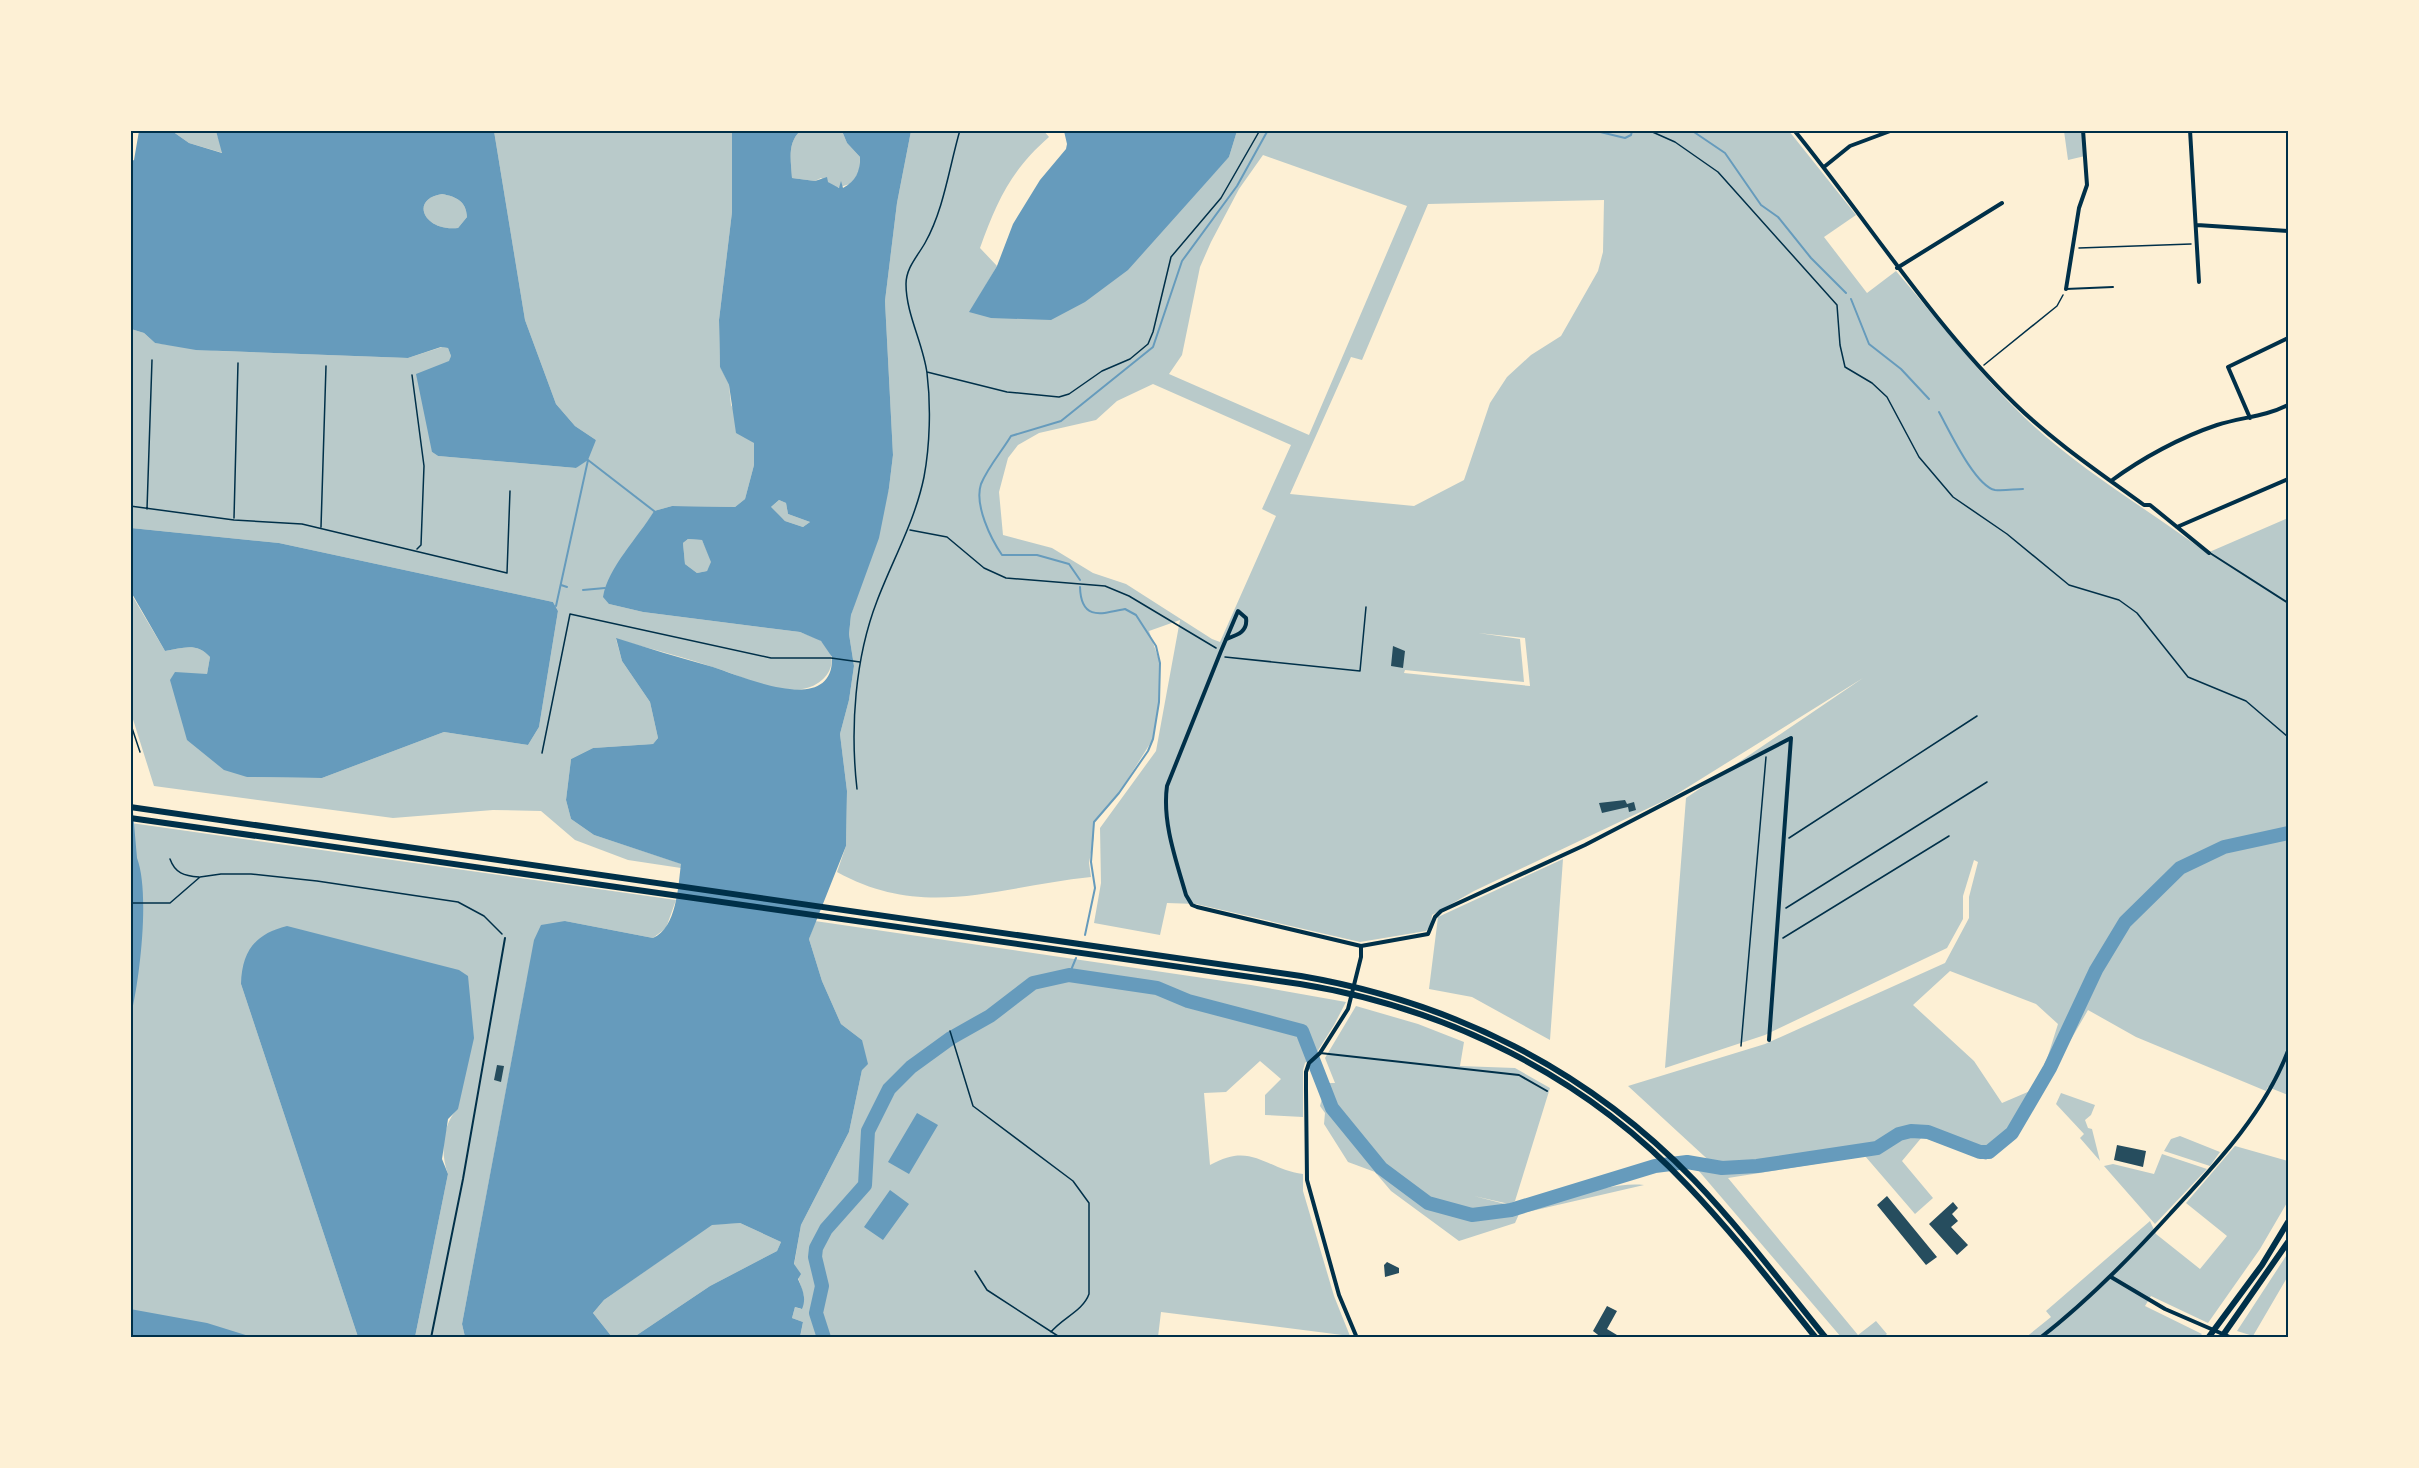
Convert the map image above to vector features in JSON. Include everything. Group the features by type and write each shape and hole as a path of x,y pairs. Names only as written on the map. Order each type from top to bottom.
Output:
{"main road":[{"path":"130,807 862,912 1331,981 1369,989 1451,1016 1529,1053 1607,1103 1671,1157 1693,1179 1826,1338"},
{"path":"130,818 1329,988 1367,997 1448,1023 1526,1060 1602,1109 1665,1162 1687,1184 1816,1338"},
{"path":"2208,1338 2262,1265 2289,1222"},
{"path":"2221,1338 2289,1242"}],"street":[{"path":"1794,130 1824,167 1897,268 1981,368 2031,420 2144,505 2150,505 2210,553"},
{"path":"1824,167 1850,146 1893,130"},
{"path":"2066,289 2079,208 2087,185 2083,130"},
{"path":"2190,130 2199,282"},
{"path":"1897,268 2002,202"},
{"path":"2197,225 2289,231"},
{"path":"2250,418 2228,368 2289,338"},
{"path":"2111,481 2134,464 2207,430 2266,416 2289,405"},
{"path":"2177,527 2289,479"},
{"path":"1226,639 1243,632 1247,625 1246,618 1238,611 1226,639 1220,654 1166,794 1167,820 1186,895 1192,905 1197,907 1361,946 1428,934 1436,917 1442,911 1585,845 1791,738 1774,943 1769,1040"},
{"path":"1357,1338 1339,1295 1307,1180 1306,1072 1309,1063 1319,1054 1348,1009 1361,957 1361,946"},
{"path":"2040,1338 2111,1276 2184,1201 2263,1103 2289,1052"},
{"path":"2111,1276 2165,1309 2232,1338"}],"lane":[{"path":"2066,289 2113,287"},
{"path":"2210,553 2289,603"},
{"path":"431,1338 463,1179 505,938"},
{"path":"1319,1054 1519,1075 1547,1091"}],"path":[{"path":"857,789 855,725 861,662 867,630 909,530 923,479 927,454 927,372 910,309 906,285 907,273 936,219 960,130"},
{"path":"927,372 998,390 1059,397 1069,394 1102,371 1130,359 1148,344 1153,332 1172,257 1221,198 1260,130"},
{"path":"1648,130 1675,142 1718,172 1837,305 1840,345 1845,367 1872,383 1887,398 1918,457 1953,497 2007,534 2069,585 2119,600 2137,613 2188,676 2246,701 2289,737"},
{"path":"2072,249 2198,244"},
{"path":"1981,368 2057,306 2066,289"},
{"path":"147,509 152,360"},
{"path":"234,520 238,363"},
{"path":"321,528 326,366"},
{"path":"412,375 424,466 421,545 416,550"},
{"path":"130,506 234,520 276,520 321,528 507,573 510,491"},
{"path":"909,530 947,537 984,568 1006,578 1105,586 1129,596 1220,654 1360,671 1366,607"},
{"path":"542,753 570,614 771,658 831,658 861,662"},
{"path":"1783,842 1977,716"},
{"path":"130,722 140,752"},
{"path":"1741,1046 1767,751"},
{"path":"1777,913 1987,782"},
{"path":"1774,943 1949,836"},
{"path":"170,859 174,868 180,873 200,877 251,874 458,902 484,916 505,938"},
{"path":"130,903 170,903 200,877"},
{"path":"950,1031 967,1092 974,1106 1073,1181 1089,1203 1089,1294 1086,1303 1059,1322 1051,1332"},
{"path":"975,1270 987,1290 1061,1338"}],"shaded area":[{"path":"1043,130 1049,137 1015,174 999,201 980,248 997,266 970,312 1190,199 1229,157 1237,131 1789,131 1856,215 1824,237 1867,293 1896,271 1991,383 2025,418 2068,455 2207,553 2288,518 2288,1095 2268,1087 2266,1091 2136,1037 2088,1010 2015,1136 1986,1160 1922,1137 1902,1161 1933,1198 1915,1214 1865,1156 1728,1178 1858,1335 1876,1321 1887,1334 1883,1337 1841,1337 1698,1170 1716,1167 1628,1086 1765,1044 1945,963 1969,918 1969,897 1978,862 1974,860 1963,896 1963,919 1947,948 1765,1035 1665,1068 1686,798 1863,678 1672,797 1474,891 1432,915 1431,925 1426,931 1360,942 1196,904 1167,903 1160,935 1094,923 1101,883 1100,828 1156,751 1180,620 1149,631 1160,663 1159,702 1153,739 1119,793 1094,822 1094,837 1089,863 1091,877 963,896 932,897 901,895 869,887 837,872 846,846 847,791 840,734 849,700 854,666 849,634 851,615 889,488 893,455 885,301 897,203 911,131","holes":["1263,155 1407,206 1309,435 1169,374 1182,355 1200,267 1239,189","1604,200 1603,252 1598,271 1561,336 1531,355 1507,377 1490,403 1464,480 1414,506 1290,494 1351,357 1362,360 1428,204","1153,384 1291,445 1262,509 1276,516 1220,642 1126,584 1093,573 1052,548 1003,535 999,492 1008,458 1018,445 1039,433 1096,420 1117,401","1478,633 1525,638 1530,686 1404,673 1405,670 1524,682 1520,639","1950,971 2036,1004 2058,1024 2047,1059 2030,1091 2002,1103 1974,1061 1913,1005"]},
{"path":"172,131 216,131 223,153 189,143"},
{"path":"494,131 732,131 732,212 719,320 720,366 729,385 731,405 754,443 754,465 745,499 735,507 672,506 654,511 639,537 609,604 643,612 800,632 816,638 828,648 831,664 825,678 811,687 782,689 616,639 622,661 650,702 658,738 653,744 593,748 571,759 566,800 571,819 594,835 682,864 681,868 628,860 575,840 541,811 493,810 393,818 154,786 131,713 130,592 165,651 195,648 210,657 207,674 194,674 247,777 322,778 444,732 528,745 539,727 558,611 553,602 279,543 131,528 131,329 144,333 155,343 220,351 408,358 442,347 448,348 451,356 432,452 438,456 576,468 596,440 575,426 556,404 525,320"},
{"path":"800,131 842,131 847,143 860,157 859,171 853,183 837,188 821,178 815,181 792,178 791,147"},
{"path":"2064,131 2083,131 2085,156 2068,160"},
{"path":"442,194 456,198 465,207 467,217 458,228 437,225 425,214 426,202"},
{"path":"779,500 786,503 788,514 810,522 803,527 785,521 770,508"},
{"path":"688,539 702,540 712,562 707,571 697,573 685,564 683,543"},
{"path":"131,823 676,900 666,928 653,938 565,921 527,979 462,1324 465,1337 415,1337 448,1174 445,1166 444,1140 449,1123 458,1108 241,984 358,1337 131,1338"},
{"path":"1563,859 1550,1040 1472,997 1429,989 1438,917"},
{"path":"815,921 1251,985 1346,1002 1317,1052 1305,1063 1303,1117 1265,1115 1265,1095 1281,1079 1260,1061 1226,1092 1204,1093 1210,1165 1224,1158 1248,1156 1303,1174 1303,1191 1334,1296 1350,1336 1161,1312 1158,1337 800,1338 803,1322 792,1318 795,1307 801,1309 804,1296 794,1265 801,1225 849,1132 862,1070 862,1040 841,1024 822,981 809,939"},
{"path":"1356,1006 1418,1024 1464,1042 1460,1066 1515,1068 1550,1088 1515,1201 1509,1204 1474,1196 1509,1205 1516,1203 1516,1207 1472,1213 1429,1201 1382,1167 1333,1107 1324,1083 1335,1083 1325,1058"},
{"path":"1324,1091 1338,1117 1377,1164 1416,1196 1446,1211 1461,1215 1488,1215 1527,1208 1611,1187 1644,1185 1519,1214 1515,1223 1459,1241 1391,1191 1375,1172 1348,1162 1324,1124 1325,1113 1320,1106"},
{"path":"2061,1093 2095,1105 2091,1115 2085,1120 2088,1128 2092,1129 2100,1161 2080,1138 2084,1134 2056,1104"},
{"path":"2180,1136 2220,1152 2210,1166 2164,1151 2171,1139"},
{"path":"2235,1146 2288,1161 2288,1201 2260,1249 2208,1323 2151,1296 2145,1306 2202,1334 2199,1337 2025,1338 2051,1317 2046,1311 2150,1221 2156,1234 2200,1269 2227,1236 2186,1203"},
{"path":"2162,1154 2207,1169 2155,1224 2104,1166 2113,1164 2154,1174"},
{"path":"740,1223 781,1242 777,1251 710,1286 634,1337 612,1337 593,1313 604,1300 712,1224"},
{"path":"2288,1253 2288,1276 2253,1336 2237,1331"}],"water":[{"path":"139,131 172,131 189,143 222,153 216,131 494,131 525,320 556,404 575,426 596,440 588,460 576,468 438,456 432,452 416,374 449,361 451,356 448,348 441,347 408,358 196,350 155,343 144,333 131,329 130,162 134,160","holes":["442,194 456,198 465,207 467,217 458,228 437,225 425,214 426,202"]},
{"path":"732,131 800,131 791,147 792,178 815,181 827,177 828,182 839,188 841,181 843,188 856,175 860,157 847,143 842,131 911,131 897,203 885,301 893,455 889,488 879,538 851,615 849,634 854,666 849,700 840,734 847,791 846,846 809,939 822,981 841,1024 862,1040 868,1064 862,1070 849,1132 801,1225 794,1264 801,1274 798,1279 804,1301 802,1309 795,1307 792,1318 803,1322 800,1337 634,1337 710,1286 777,1251 781,1242 740,1223 712,1225 604,1300 593,1313 612,1337 465,1337 462,1324 534,940 541,925 565,921 653,938 667,925 675,906 681,864 594,835 571,819 566,800 571,759 593,748 653,744 658,738 650,702 622,661 616,638 763,684 784,688 803,689 818,686 829,675 832,657 821,641 800,632 643,612 609,604 603,597 617,564 654,511 672,506 735,507 745,499 754,465 754,443 736,433 729,385 720,367 719,320 732,212","holes":["779,500 786,503 788,514 810,522 803,527 785,521 771,507","688,539 702,540 711,562 707,571 697,573 685,564 683,543"]},
{"path":"1064,131 1237,131 1229,157 1128,270 1085,302 1051,320 991,318 969,312 997,266 1013,224 1040,180 1066,149"},
{"path":"131,528 279,543 553,602 558,611 539,727 528,745 444,732 322,778 247,777 224,770 187,740 170,680 175,672 207,674 210,657 195,648 165,651 131,592"},
{"path":"130,778 137,858 143,892 138,980 131,1015"},
{"path":"287,926 459,970 468,976 474,1038 458,1109 448,1119 442,1159 448,1174 415,1337 358,1337 241,984 244,962 252,946 266,934"},
{"path":"917,1113 938,1125 909,1174 888,1162"},
{"path":"890,1190 909,1204 883,1240 864,1227"},
{"path":"130,1309 207,1323 252,1337 132,1336"}],"building":[{"path":"1393,646 1405,651 1403,668 1391,666"},
{"path":"1625,800 1627,804 1634,802 1636,810 1629,812 1628,807 1602,813 1599,803"},
{"path":"497,1065 504,1066 501,1082 494,1080"},
{"path":"2117,1145 2146,1151 2143,1167 2114,1160"},
{"path":"1887,1196 1937,1257 1926,1265 1877,1205"},
{"path":"1953,1202 1958,1208 1952,1214 1958,1221 1951,1227 1968,1245 1957,1255 1929,1224"},
{"path":"1387,1262 1399,1268 1399,1273 1385,1277 1384,1265"},
{"path":"1607,1306 1617,1311 1607,1329 1622,1338 1602,1338 1593,1331"}],"waterway":[{"path":"1080,580 1069,564 1037,555 1002,555 993,540 982,511 979,492 981,484 1011,436 1061,421 1153,347 1182,261 1237,186 1268,130"},
{"path":"1592,130 1625,138 1631,135 1632,131"},
{"path":"1691,130 1725,153 1761,205 1778,217 1811,258 1846,293"},
{"path":"1851,299 1869,344 1901,369 1929,399"},
{"path":"1939,412 1963,456 1979,479 1995,490 2023,489"},
{"path":"556,606 588,460 654,511"},
{"path":"561,585 567,587"},
{"path":"1080,587 1081,598 1088,610 1100,613 1125,609 1136,615 1156,646 1160,663 1159,702 1153,739 1148,751 1119,793 1094,822 1091,862 1095,888 1085,935"},
{"path":"583,590 605,588"},
{"path":"824,1338 816,1313 822,1286 815,1257 816,1248 826,1229 865,1185 868,1131 889,1089 911,1067 951,1038 990,1016 1033,983 1069,975 1157,988 1188,1001 1302,1031 1332,1108 1381,1168 1428,1203 1472,1215 1511,1210 1655,1166 1687,1162 1722,1168 1757,1166 1877,1148 1899,1134 1911,1131 1928,1132 1980,1152 1989,1152 2012,1133 2050,1068 2096,970 2125,922 2180,868 2224,847 2288,833"},
{"path":"1069,975 1076,958"}]}
